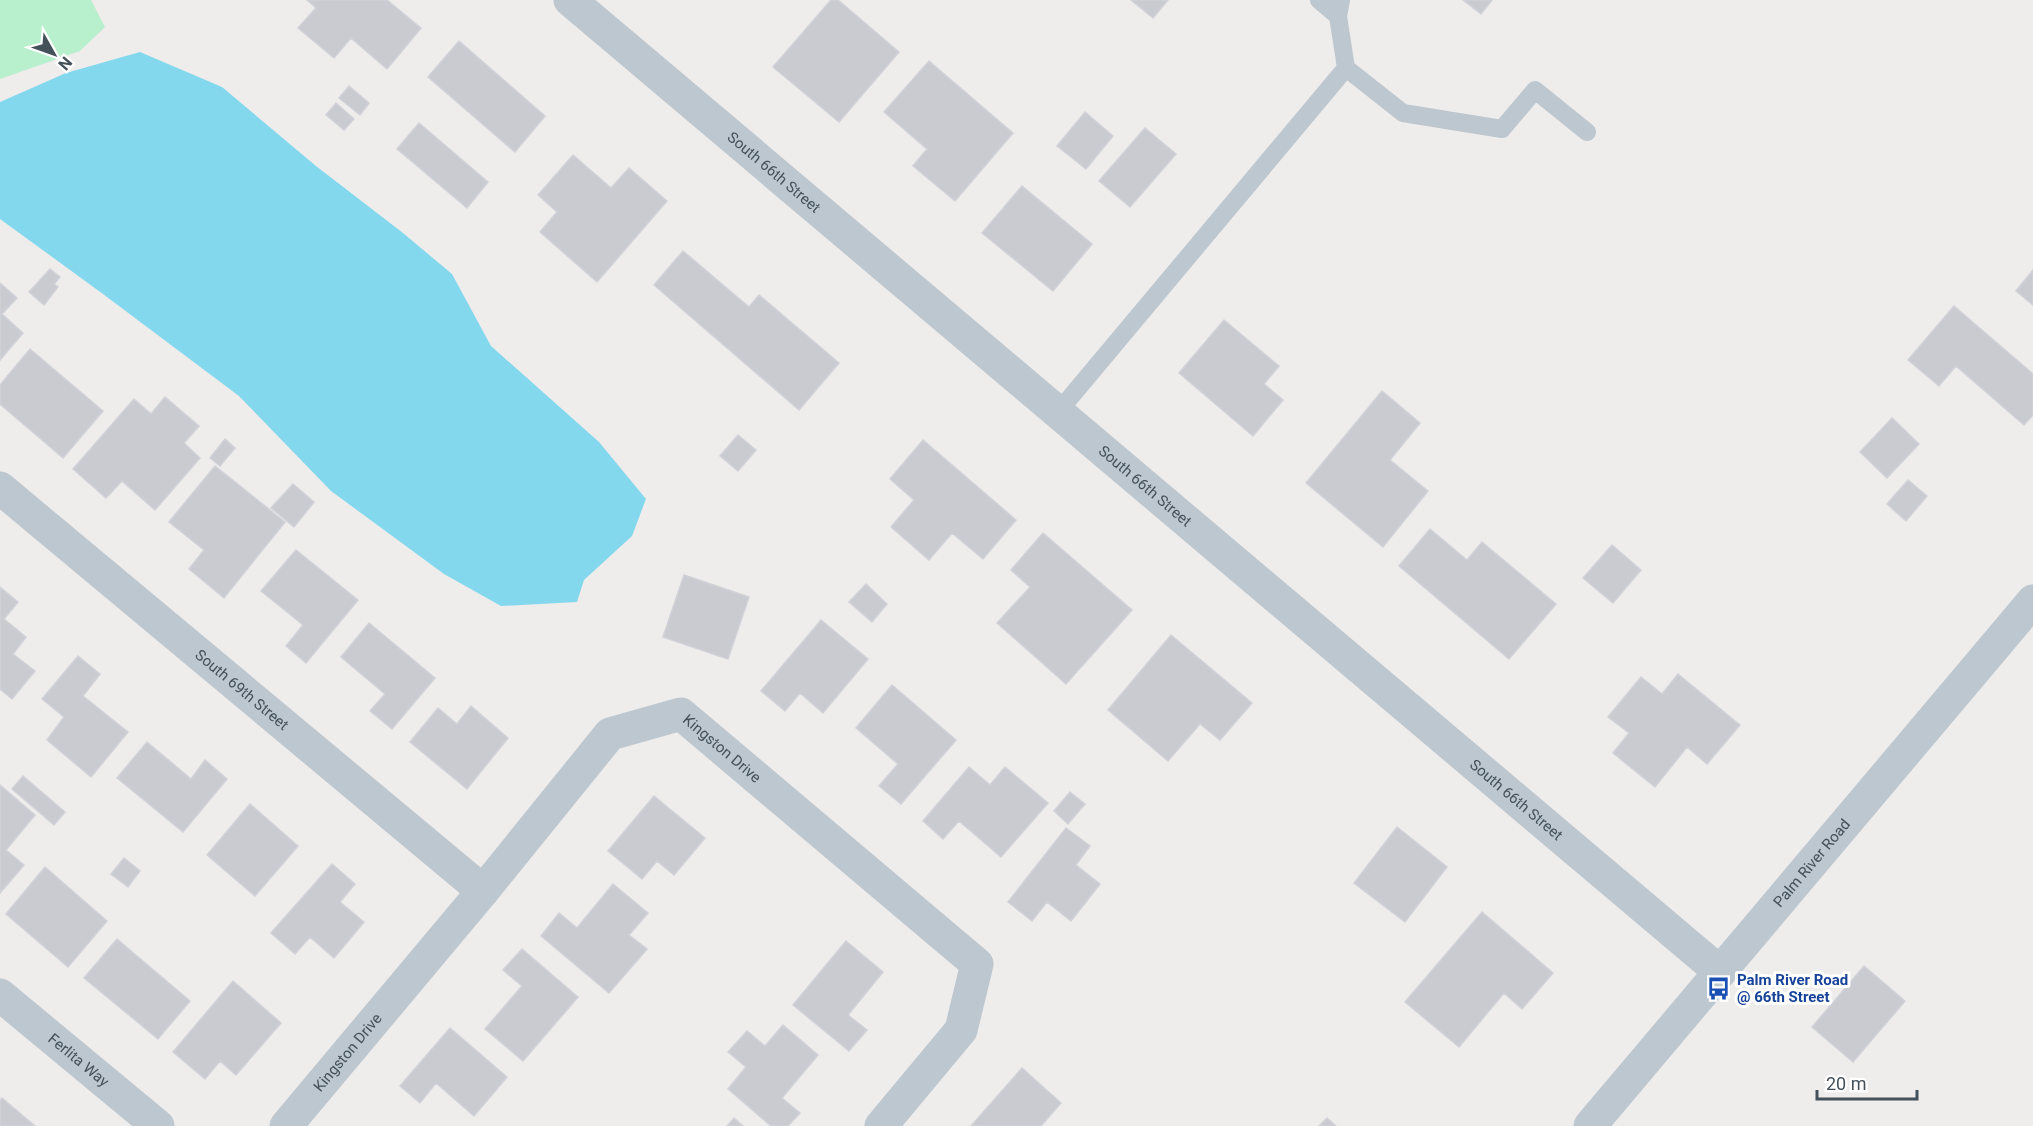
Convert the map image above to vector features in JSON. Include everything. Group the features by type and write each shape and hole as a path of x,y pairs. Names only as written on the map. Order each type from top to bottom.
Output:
{"street":[{"name":"South 66th Street","path":"570,0 1720,972"},
{"name":"South 69th Street","path":"0,488 483,891"},
{"name":"Palm River Road","path":"1590,1126 2033,601"},
{"name":"Kingston Drive","path":"286,1126 483,891 610,734 681,714 977,964 961,1030 880,1126"},
{"name":"Ferlita Way","path":"0,995 158,1126"}],"lane":[{"path":"1319,0 1340,8 1346,68 1402,113 1502,129 1535,90 1587,132"},
{"path":"1058,412 1346,68"}],"green space":[{"path":"0,0 91,0 105,27 80,51 0,79"}],"water":[{"path":"140,52 222,87 316,166 452,274 491,346 599,442 646,499 632,536 584,580 577,602 501,606 444,574 331,491 239,396 0,219 0,102 66,73"}],"building":[{"path":"307,0 387,0 421,28 387,69 351,38 334,58 298,28 316,8"},
{"path":"831,0 838,0 899,52 839,122 773,67"},
{"path":"1131,0 1168,0 1153,18"},
{"path":"1463,0 1492,0 1481,14"},
{"path":"459,41 545,116 515,152 428,77"},
{"path":"929,61 1013,133 955,201 913,166 927,149 884,112"},
{"path":"349,86 369,103 360,115 339,98"},
{"path":"336,103 354,119 344,130 326,115"},
{"path":"1085,112 1113,136 1086,169 1057,146"},
{"path":"419,123 488,182 467,208 397,149"},
{"path":"1145,128 1176,154 1130,207 1099,181"},
{"path":"573,155 611,188 629,168 667,201 597,282 540,232 557,212 538,195"},
{"path":"1022,186 1092,244 1053,291 982,233"},
{"path":"683,251 749,307 759,295 839,363 799,410 654,285"},
{"path":"50,269 60,277 54,284 58,287 44,305 29,292"},
{"path":"2033,270 2033,305 2016,291"},
{"path":"0,283 17,298 2,314 23,333 0,360"},
{"path":"1954,306 2033,374 2033,415 2024,425 1956,366 1939,386 1908,360"},
{"path":"1224,320 1279,366 1264,384 1283,400 1253,436 1179,373"},
{"path":"30,349 103,411 63,458 0,404 0,385"},
{"path":"1382,391 1420,423 1390,460 1428,491 1383,547 1306,483"},
{"path":"165,397 199,426 184,443 200,458 155,510 122,481 106,498 73,469 134,399 151,414"},
{"path":"1892,418 1919,444 1887,478 1860,452"},
{"path":"738,435 756,450 738,471 720,456"},
{"path":"225,439 235,448 220,466 210,458"},
{"path":"923,440 1016,520 983,559 952,533 929,560 891,527 914,500 890,479"},
{"path":"215,466 285,522 224,598 189,569 204,550 169,522"},
{"path":"1908,480 1927,496 1906,521 1887,504"},
{"path":"293,484 314,502 294,527 271,508"},
{"path":"1430,529 1467,560 1482,542 1556,604 1509,659 1399,566"},
{"path":"1043,533 1132,610 1066,684 997,623 1030,587 1011,570"},
{"path":"1612,545 1641,570 1613,603 1583,578"},
{"path":"296,550 358,600 306,663 286,646 303,625 261,591"},
{"path":"684,575 749,597 728,659 663,637"},
{"path":"866,584 887,604 872,622 849,602"},
{"path":"0,587 18,602 4,619 26,637 13,654 35,671 12,699 0,689"},
{"path":"821,620 868,659 823,713 800,693 785,711 761,691"},
{"path":"369,623 435,678 392,729 370,711 385,694 341,657"},
{"path":"1171,635 1252,703 1220,740 1200,724 1168,761 1108,710"},
{"path":"78,656 100,674 83,696 128,732 91,777 47,740 64,717 42,699"},
{"path":"1678,674 1740,725 1707,764 1687,747 1655,787 1613,753 1629,733 1608,717 1641,677 1662,694"},
{"path":"892,685 956,740 901,804 879,786 898,764 856,728"},
{"path":"471,706 508,738 467,789 410,742 438,708 457,724"},
{"path":"147,742 191,779 205,760 227,779 183,832 117,778"},
{"path":"969,767 990,785 1005,767 1048,803 1001,857 959,821 943,839 923,821"},
{"path":"23,776 65,812 54,825 12,789"},
{"path":"0,785 35,815 6,850 24,865 0,893"},
{"path":"1070,792 1085,804 1068,824 1054,811"},
{"path":"654,796 705,838 674,875 657,861 642,879 608,851"},
{"path":"250,804 298,846 255,896 207,855"},
{"path":"1397,827 1447,867 1405,922 1354,883"},
{"path":"1066,828 1090,846 1076,865 1100,884 1071,921 1047,902 1032,921 1008,902"},
{"path":"124,858 140,871 128,887 111,874"},
{"path":"332,864 355,884 340,902 364,922 334,958 310,937 295,954 271,933"},
{"path":"45,867 107,921 68,967 6,914"},
{"path":"613,884 648,913 629,935 647,949 609,993 541,936 559,913 577,928"},
{"path":"1482,912 1553,973 1522,1009 1504,993 1459,1047 1405,1002"},
{"path":"117,939 190,1001 158,1039 84,978"},
{"path":"846,941 883,972 848,1015 867,1030 849,1051 793,1005"},
{"path":"522,949 578,997 523,1061 485,1029 522,986 503,970"},
{"path":"1864,966 1905,1001 1853,1062 1812,1027"},
{"path":"233,981 281,1023 236,1075 220,1061 205,1079 173,1052"},
{"path":"783,1025 818,1055 782,1098 800,1113 788,1126 771,1126 728,1089 746,1067 728,1052 747,1031 765,1046"},
{"path":"450,1028 507,1077 474,1116 436,1083 420,1103 400,1086"},
{"path":"1022,1068 1061,1103 1041,1126 971,1126"},
{"path":"2,1098 35,1126 0,1126"},
{"path":"734,1118 743,1126 727,1126"},
{"path":"1327,1118 1336,1126 1319,1126"}],"place":[{"name":"Palm River Road @ 66th Street","path":"1719,989"}]}
